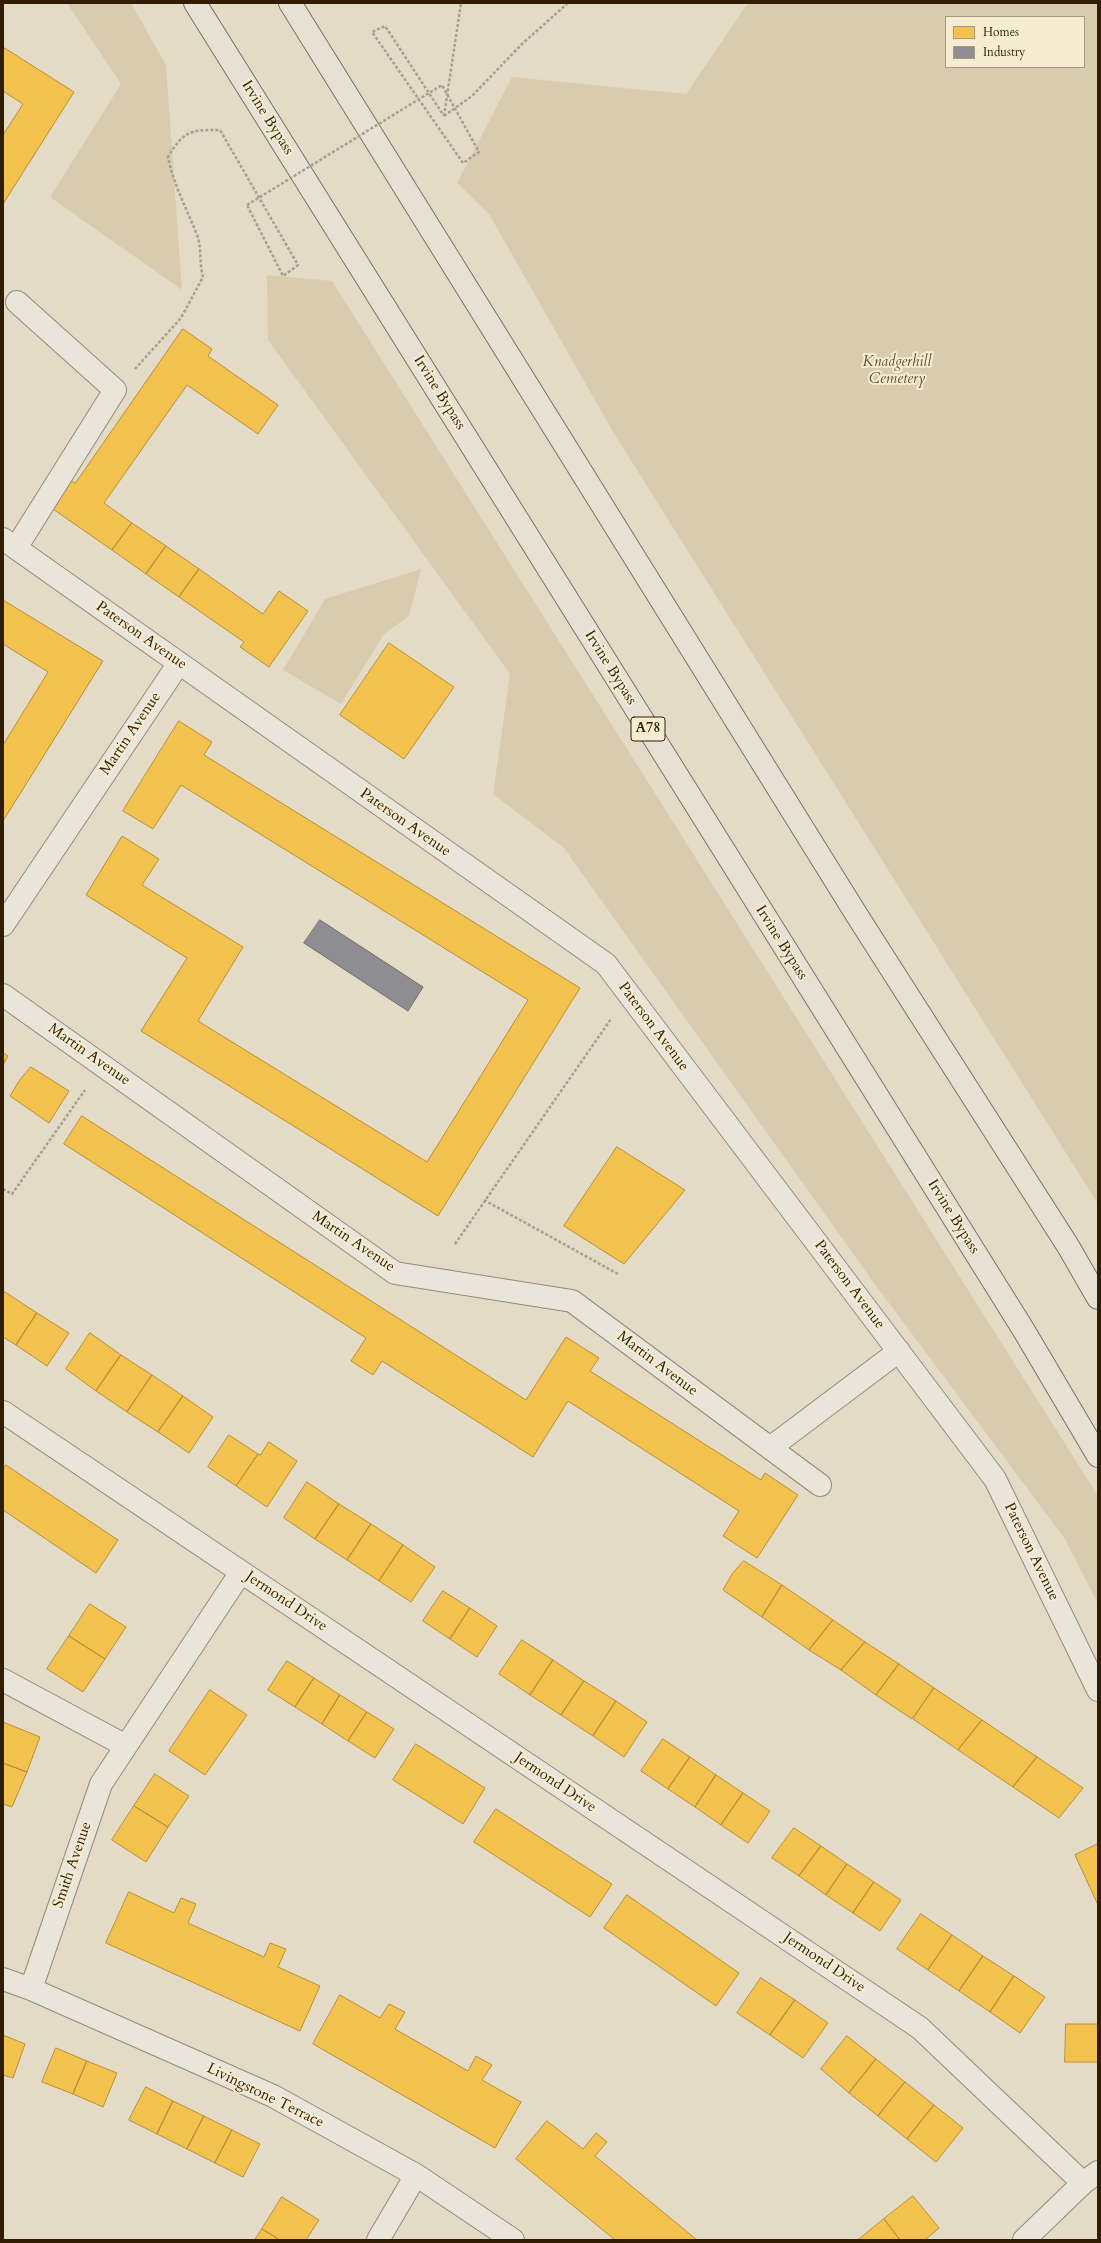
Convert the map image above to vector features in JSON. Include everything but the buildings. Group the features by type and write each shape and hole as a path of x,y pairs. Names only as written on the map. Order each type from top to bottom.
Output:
{"highway":[{"name":"Irvine Bypass","path":"195,3 1015,1316 1098,1456"},
{"path":"290,3 858,917 1068,1246 1098,1298"}],"street":[{"path":"18,302 115,390"},
{"name":"Paterson Avenue","path":"115,390 9,543 606,964 995,1479 1098,1690"},
{"name":"Martin Avenue","path":"3,925 178,663"},
{"name":"Martin Avenue","path":"3,995 395,1273 572,1301 820,1485"},
{"path":"770,1448 899,1351"},
{"name":"Jermond Drive","path":"3,1412 920,2028 1091,2178"},
{"name":"Smith Avenue","path":"31,1989 101,1784 241,1572"},
{"path":"3,1680 126,1746"},
{"name":"Livingstone Terrace","path":"3,1979 31,1989 273,2096 416,2175 513,2240"},
{"path":"378,2240 416,2175"},
{"path":"1024,2240 1091,2178"}],"path":[{"path":"444,116 461,3"},
{"path":"444,116 472,96 522,44 568,3"},
{"path":"115,390 181,318 203,277 200,266 198,236 173,180 168,157 176,143 193,130 220,130 232,150 251,184 259,197 263,204 267,211 298,265 283,276 247,205 254,201 261,197 382,122 415,102 422,98 428,94 435,89 442,85 479,152 463,163 426,111 422,104 417,98 372,32 384,26 422,84 427,90 431,97 444,116"},
{"path":"454,1244 628,994"},
{"path":"3,1189 12,1194 103,1065"},
{"path":"484,1200 618,1274"}],"green space":[{"path":"67,3 131,3 166,65 182,290 50,197 121,84"},
{"name":"Knadgerhill Cemetery","path":"748,3 1098,3 1098,1204 613,432 489,214 457,183 512,77 686,94"},
{"path":"267,275 332,281 1098,1496 1098,1604 1065,1539 871,1279 564,848 493,794 510,674 268,340"},
{"path":"421,569 409,616 384,634 341,704 283,670 325,599"}]}
